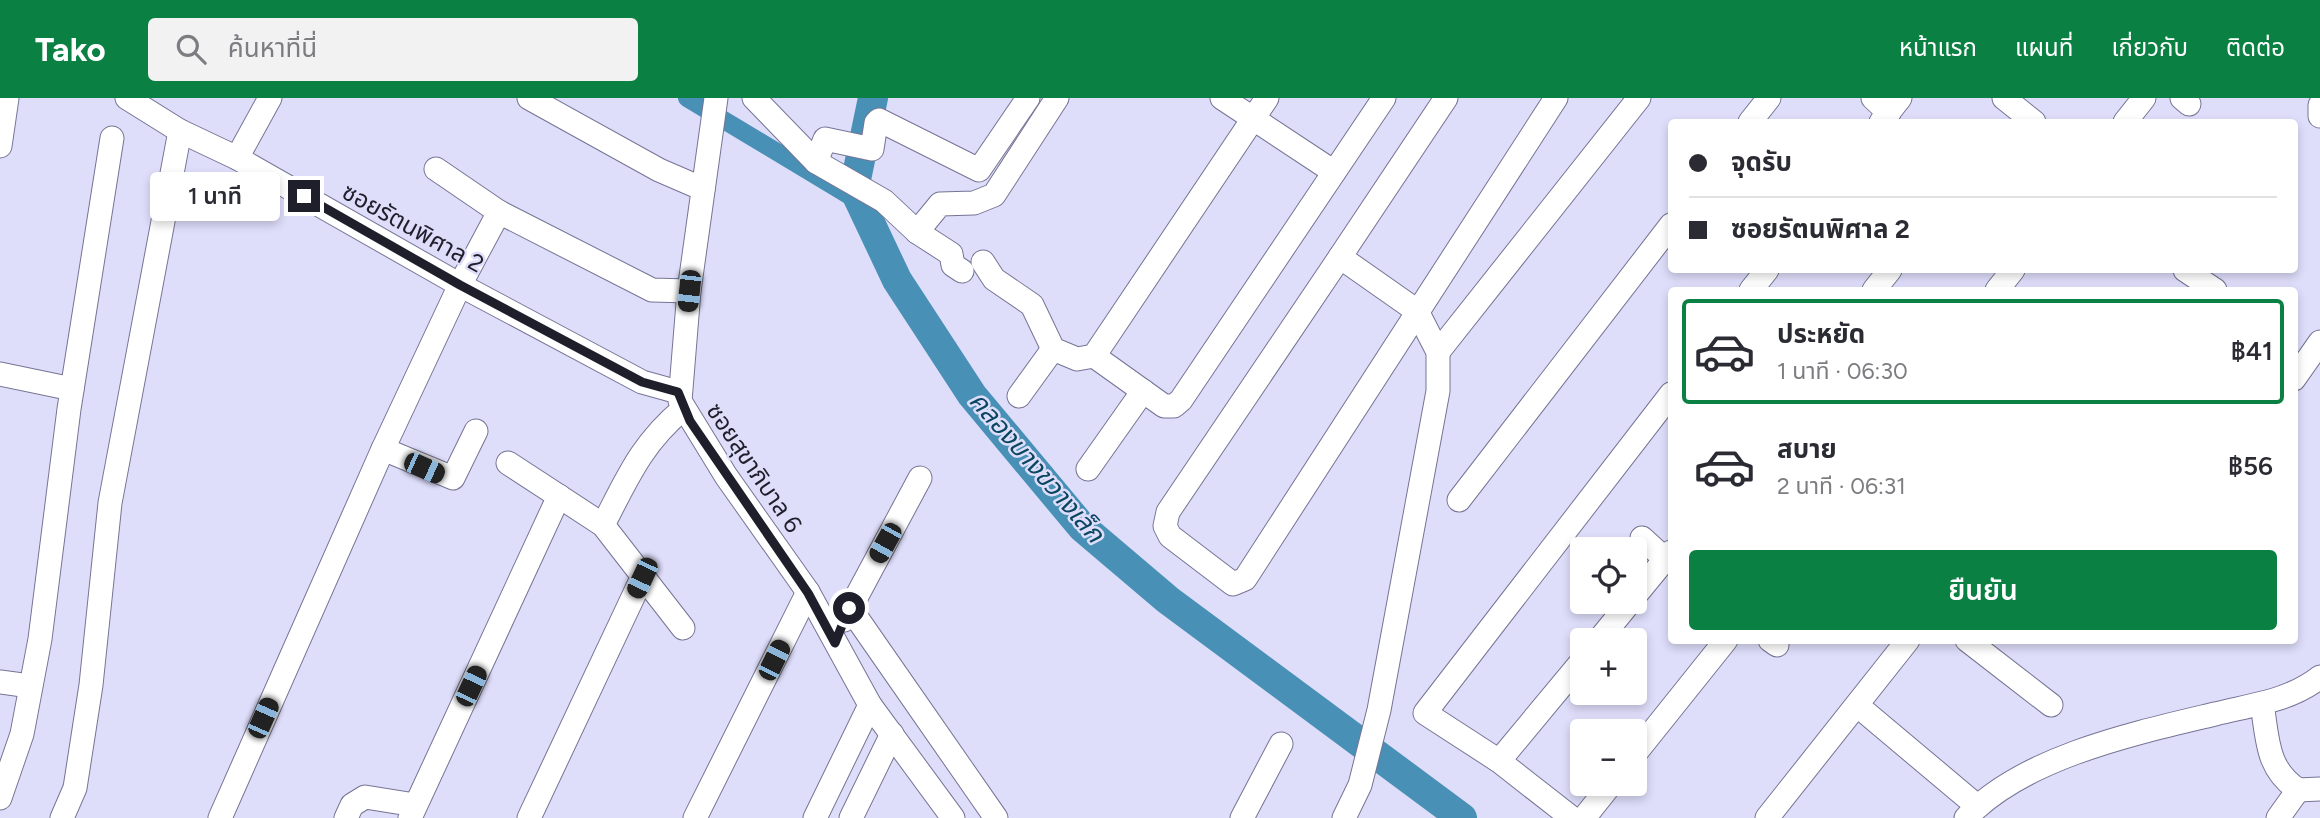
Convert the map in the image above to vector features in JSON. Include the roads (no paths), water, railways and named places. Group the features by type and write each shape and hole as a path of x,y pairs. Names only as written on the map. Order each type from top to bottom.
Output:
{"street":[{"path":"0,146 7,98"},
{"name":"ซอยรัตนพิศาล 2","path":"127,98 180,131 237,158 460,285 680,401"},
{"path":"237,158 270,98"},
{"path":"529,98 659,170 703,189"},
{"name":"ซอยสุขาภิบาล 6","path":"716,98 689,291 680,401 808,593 870,705 953,818"},
{"path":"754,98 826,168 884,201 917,232 1032,306 1053,349 1077,359 1094,356 1168,407 1174,406 1190,390 1384,98"},
{"path":"826,168 825,139 874,147 876,123 879,120 979,170 1028,98"},
{"path":"917,232 940,204 974,203 994,195 1057,98"},
{"path":"1222,98 1334,172"},
{"path":"1094,356 1267,98"},
{"path":"1446,98 1168,512 1165,526 1170,536 1233,584 1245,579 1556,98"},
{"path":"1438,352 1639,98"},
{"path":"1752,119 1769,98"},
{"path":"2127,119 2144,98"},
{"path":"2320,105 2320,116"},
{"path":"2012,107 2030,119"},
{"path":"62,818 75,788 91,685 110,503 180,131"},
{"path":"0,798 22,734 40,639 72,389 112,138"},
{"path":"436,169 499,212 652,290 689,291"},
{"path":"219,818 383,449 460,285 499,212"},
{"path":"1459,500 1668,229"},
{"path":"1340,257 1417,311 1438,352 1438,390 1378,710 1360,785 1344,818"},
{"path":"1753,287 1765,273"},
{"path":"1877,287 1888,273"},
{"path":"1999,287 2011,273"},
{"path":"2190,273 2210,287"},
{"path":"2298,370 2308,348"},
{"path":"1018,396 1053,349"},
{"path":"0,374 72,389"},
{"path":"1088,469 1143,391"},
{"path":"1572,818 1499,761 1425,713 1668,399"},
{"path":"603,526 643,449 680,401"},
{"path":"383,449 453,478 476,431"},
{"path":"508,463 603,526 683,628"},
{"path":"835,643 849,608 920,478"},
{"path":"346,818 352,805 365,797 413,812 559,496"},
{"path":"1647,541 1668,556 1647,581"},
{"path":"529,818 642,578"},
{"path":"695,818 808,593"},
{"path":"849,608 996,818"},
{"path":"1609,628 1620,614"},
{"path":"1647,739 1723,644"},
{"path":"1767,818 1828,737 1858,706 1905,644"},
{"path":"1972,644 2051,705"},
{"path":"1499,761 1570,675"},
{"path":"1858,706 1971,812 2050,760 2268,701 2299,691 2320,677"},
{"path":"0,682 30,686"},
{"path":"2268,701 2272,764 2300,787 2278,818"},
{"path":"815,818 870,705"},
{"path":"851,818 892,734"},
{"path":"1242,818 1281,744"},
{"path":"1584,818 1601,796"}],"waterway":[{"path":"687,98 860,202"},
{"name":"คลองบางขวางเล็ก","path":"873,98 854,189 897,280 972,395 1082,527 1168,600 1462,818"}]}
